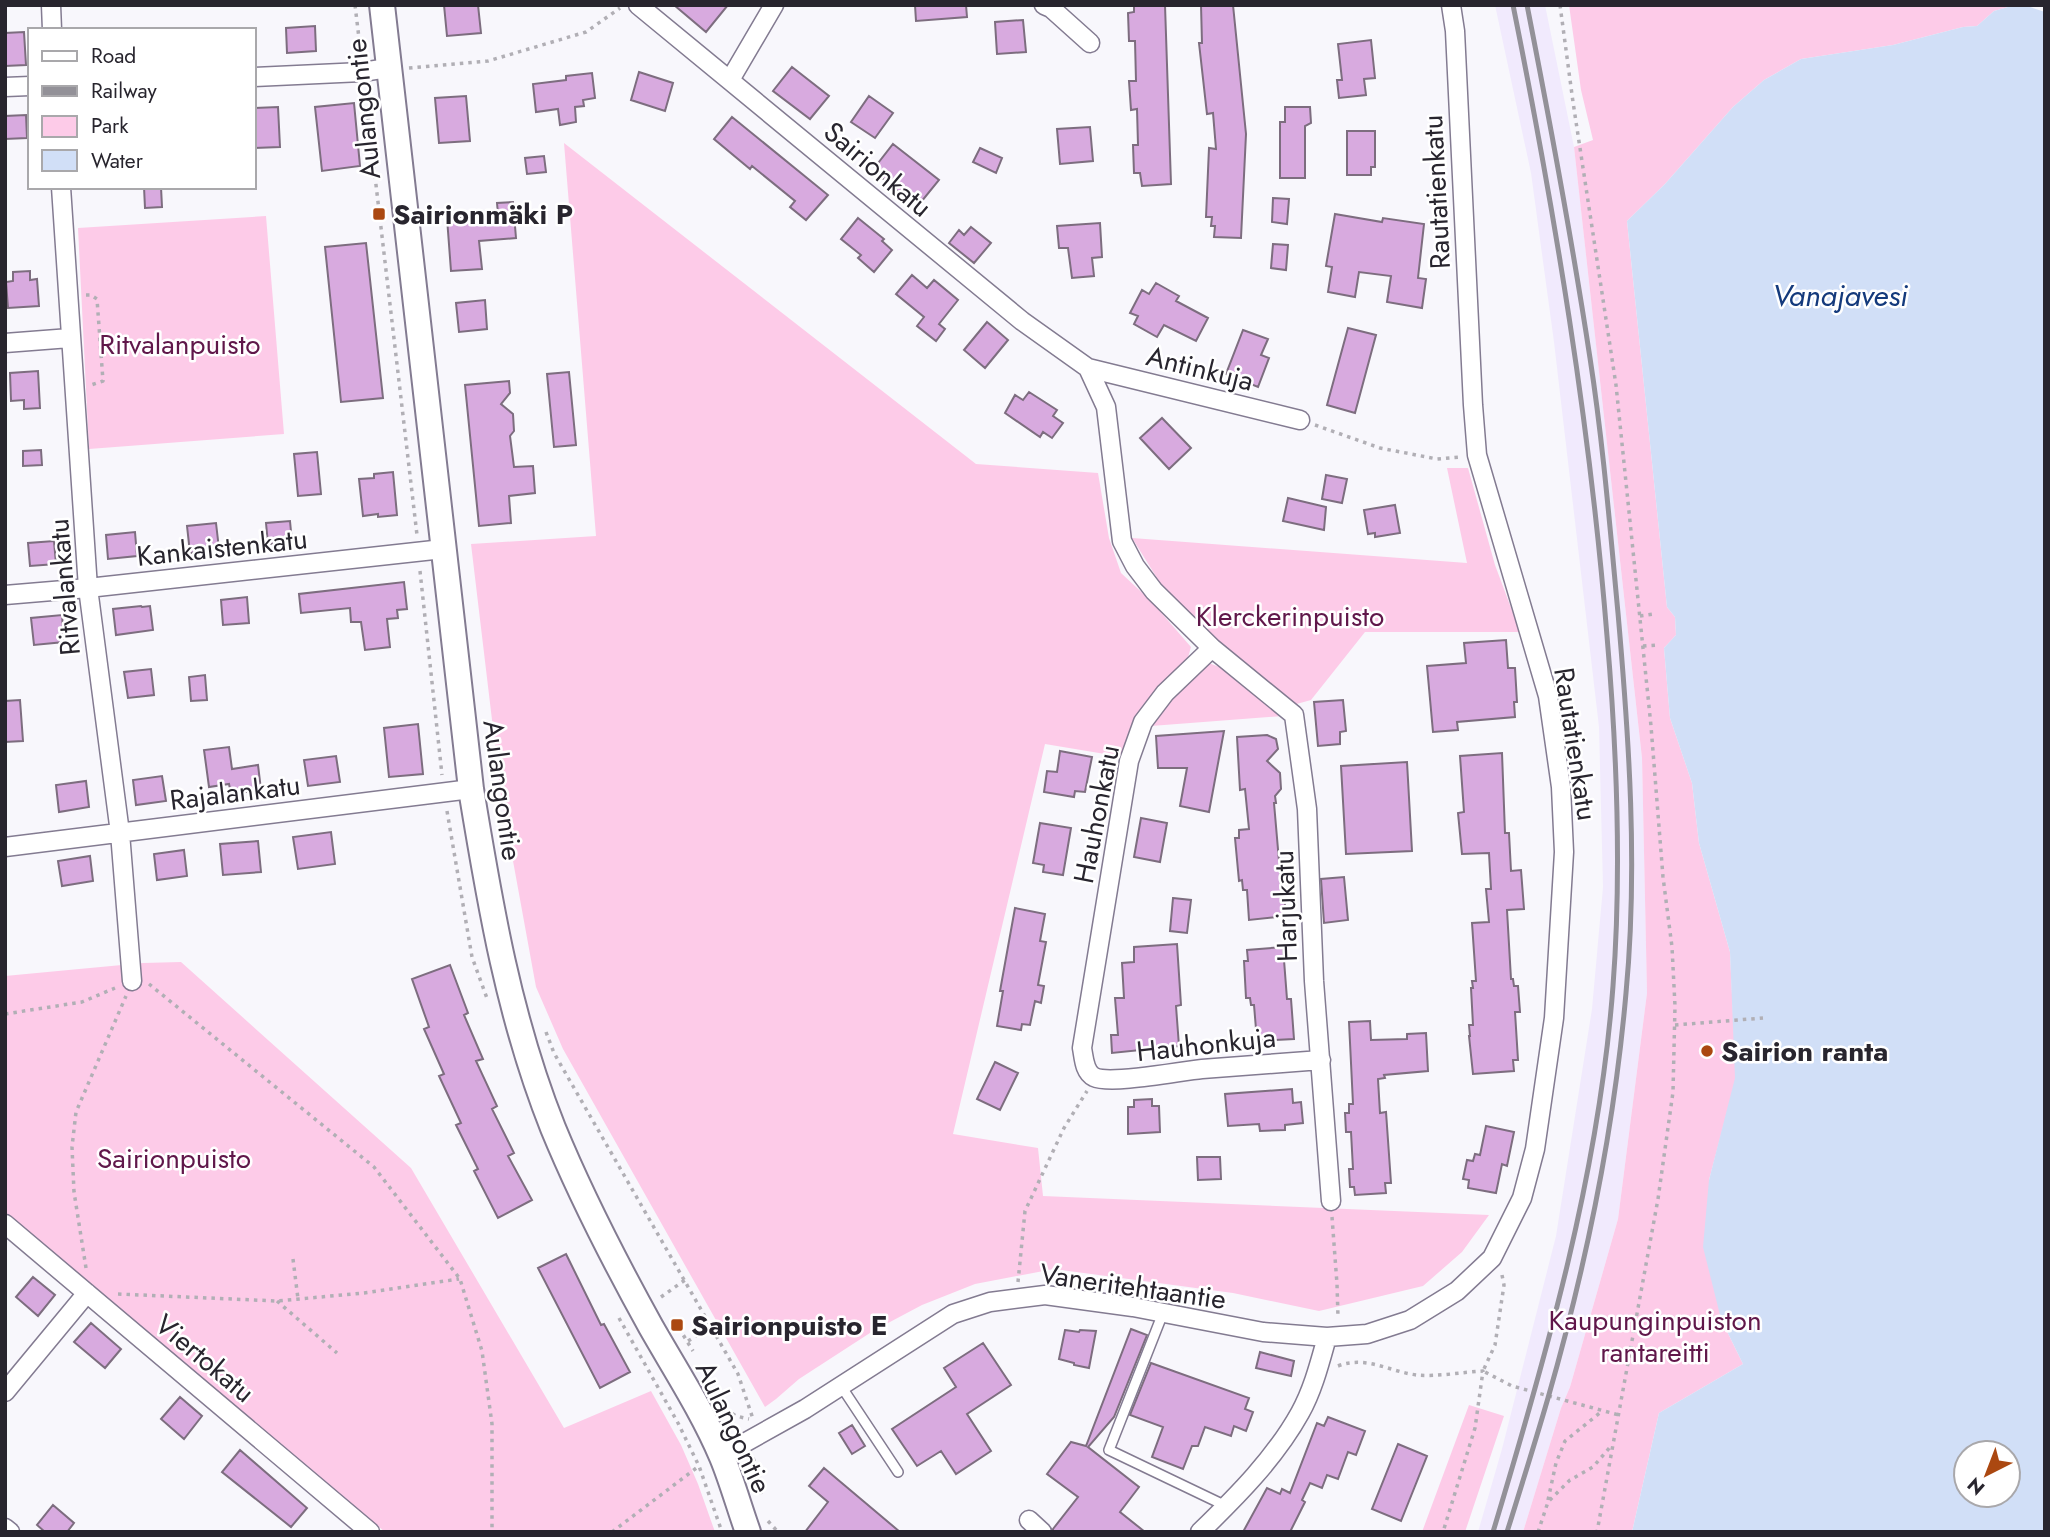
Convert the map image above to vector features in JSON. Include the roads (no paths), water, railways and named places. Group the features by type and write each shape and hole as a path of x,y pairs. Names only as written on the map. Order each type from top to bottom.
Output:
{"main road":[{"name":"Aulangontie","path":"382,5 398,68 443,549 471,789 491,909 507,984 524,1049 553,1127 618,1267 710,1461 758,1524"}],"street":[{"path":"51,5 52,28"},
{"name":"Sairionkatu","path":"638,5 1022,321 1088,368"},
{"path":"730,80 774,5"},
{"path":"1045,5 1090,43"},
{"name":"Rautatienkatu","path":"1327,1337 1367,1334 1410,1320 1457,1291 1492,1258 1522,1198 1535,1149 1553,1018 1564,852 1561,787 1548,696 1477,455 1472,405 1455,31 1451,5"},
{"path":"256,77 398,68"},
{"path":"5,87 28,86"},
{"name":"Ritvalankatu","path":"61,189 89,588 120,833 132,981"},
{"path":"5,342 70,338"},
{"path":"1088,368 1105,407 1122,541 1135,566 1154,591 1212,648"},
{"name":"Antinkuja","path":"1088,368 1300,420"},
{"name":"Kankaistenkatu","path":"5,595 443,549"},
{"name":"Harjukatu","path":"1212,648 1294,715 1307,809 1314,981 1331,1201"},
{"name":"Hauhonkatu","path":"1096,1078 1088,1072 1082,1048 1129,761 1143,722 1165,693 1212,648"},
{"name":"Rajalankatu","path":"5,847 471,789"},
{"name":"Hauhonkuja","path":"1096,1078 1115,1079 1321,1059"},
{"name":"Viertokatu","path":"5,1224 370,1532"},
{"path":"5,1392 87,1293"},
{"name":"Vaneritehtaantie","path":"710,1461 751,1441 953,1314 990,1302 1045,1295 1133,1307 1263,1332 1327,1337"},
{"path":"1200,1532 1279,1447 1302,1411 1327,1337"},
{"path":"5,1528 10,1532"}],"lane":[{"path":"1163,1313 1109,1450 1226,1506"},
{"path":"840,1385 898,1472"}],"water":[{"name":"Vanajavesi","path":"2015,5 2045,12 2045,1532 1632,1532 1659,1413 1743,1364 1721,1319 1703,1247 1709,1180 1735,1078 1730,952 1699,843 1692,783 1670,718 1664,648 1676,635 1675,617 1667,607 1627,221 1665,184 1733,107 1764,80 1801,59 1893,45 1963,27 1977,26 1994,11"}],"railway":[{"path":"1493,1532 1551,1330 1583,1194 1606,1056 1613,986 1617,898 1613,723 1591,477 1557,241 1513,5"},
{"path":"1507,1532 1562,1348 1597,1197 1621,1044 1630,946 1632,851 1626,708 1595,390 1576,270 1527,5"}],"place":[{"name":"Sairionmäki P","path":"379,214"},
{"name":"Sairion ranta","path":"1707,1051"},
{"name":"Sairionpuisto E","path":"677,1325"}],"park label":[{"name":"Ritvalanpuisto","path":"180,344"},
{"name":"Klerckerinpuisto","path":"1290,616"},
{"name":"Sairionpuisto","path":"174,1158"},
{"name":"Kaupunginpuiston rantareitti","path":"1655,1336"}]}
